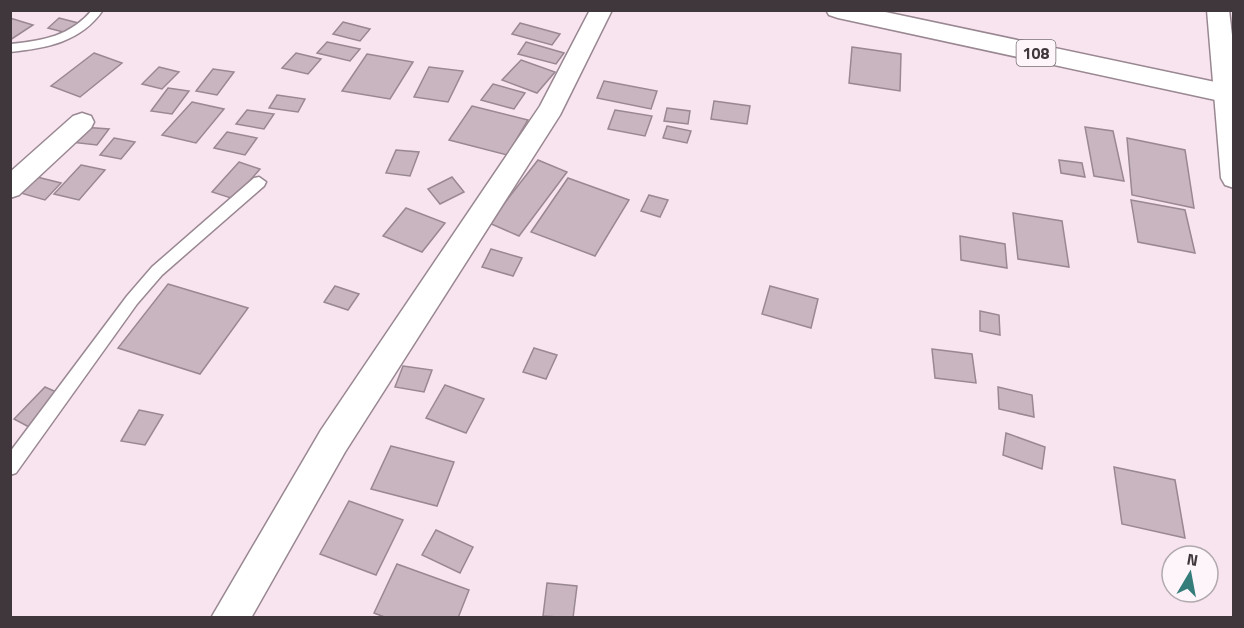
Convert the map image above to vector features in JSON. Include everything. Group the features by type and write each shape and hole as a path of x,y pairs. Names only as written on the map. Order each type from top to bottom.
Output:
{"main road":[{"name":"108","path":"838,10 1228,94"}],"street":[{"path":"230,618 333,441 551,109 601,10"},
{"path":"1218,10 1228,94 1233,178"},
{"path":"10,188 82,122"}],"lane":[{"path":"10,48 54,42 76,33 89,23 98,10"},
{"path":"10,467 132,300 158,271 259,182"}],"building":[{"path":"10,18 33,25 10,40"},
{"path":"59,18 82,24 71,34 48,28"},
{"path":"343,22 370,29 360,41 333,34"},
{"path":"520,23 560,34 552,45 512,34"},
{"path":"327,42 360,49 350,61 317,53"},
{"path":"526,42 564,53 556,64 518,54"},
{"path":"852,47 901,54 900,91 849,83"},
{"path":"94,53 122,63 80,97 51,86"},
{"path":"296,53 321,59 308,74 282,68"},
{"path":"367,54 413,62 390,99 342,91"},
{"path":"521,60 555,72 537,93 502,80"},
{"path":"159,67 179,72 162,89 142,84"},
{"path":"429,67 463,71 448,102 414,97"},
{"path":"213,69 234,72 217,95 196,91"},
{"path":"604,81 657,91 651,109 597,98"},
{"path":"493,84 525,93 514,109 481,100"},
{"path":"168,88 189,91 172,114 151,111"},
{"path":"277,95 305,99 298,112 269,108"},
{"path":"714,101 750,106 747,124 711,119"},
{"path":"192,102 224,109 196,143 162,135"},
{"path":"472,106 528,120 507,155 449,140"},
{"path":"667,108 690,111 688,124 664,121"},
{"path":"247,110 274,114 264,129 236,124"},
{"path":"615,110 652,116 645,136 608,129"},
{"path":"667,126 691,131 687,143 663,138"},
{"path":"82,127 109,129 97,145 70,142"},
{"path":"1085,127 1113,131 1124,181 1094,176"},
{"path":"227,132 257,138 245,155 214,148"},
{"path":"114,138 135,142 121,159 100,155"},
{"path":"1127,138 1185,150 1194,208 1132,195"},
{"path":"396,150 419,152 410,176 386,173"},
{"path":"538,160 567,172 519,236 489,223"},
{"path":"1059,160 1082,163 1085,177 1061,173"},
{"path":"239,162 260,169 234,199 212,192"},
{"path":"81,165 105,170 79,200 54,194"},
{"path":"33,176 61,183 45,200 17,192"},
{"path":"452,177 464,192 440,204 428,189"},
{"path":"568,178 629,200 595,256 531,232"},
{"path":"649,195 668,200 660,217 641,211"},
{"path":"1131,200 1185,210 1195,253 1138,242"},
{"path":"406,208 445,223 422,252 383,236"},
{"path":"1013,213 1062,221 1069,267 1018,259"},
{"path":"960,236 1005,244 1007,268 961,260"},
{"path":"491,249 522,258 513,276 482,267"},
{"path":"168,284 248,308 200,374 118,348"},
{"path":"335,286 359,294 348,310 324,302"},
{"path":"770,286 818,299 811,328 762,314"},
{"path":"980,311 999,315 1000,335 980,331"},
{"path":"534,348 557,355 546,379 523,372"},
{"path":"932,349 972,354 976,383 935,378"},
{"path":"403,366 432,370 424,392 395,387"},
{"path":"445,385 484,399 466,433 426,418"},
{"path":"45,387 61,394 31,428 14,419"},
{"path":"998,387 1032,395 1034,417 999,409"},
{"path":"139,410 163,415 145,445 121,441"},
{"path":"1006,433 1045,447 1042,469 1003,455"},
{"path":"391,446 454,462 437,506 371,489"},
{"path":"1114,467 1175,480 1185,538 1122,524"},
{"path":"349,501 403,520 376,575 320,554"},
{"path":"436,530 473,547 460,573 422,555"},
{"path":"397,564 469,590 458,618 387,618 374,613"},
{"path":"547,583 577,586 573,618 543,616"}]}
